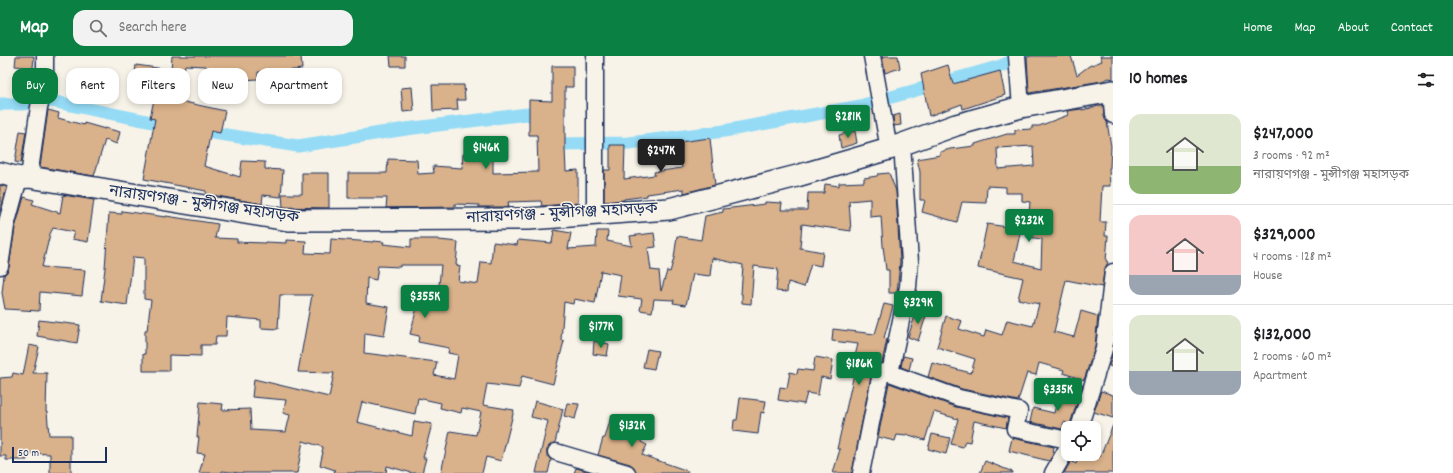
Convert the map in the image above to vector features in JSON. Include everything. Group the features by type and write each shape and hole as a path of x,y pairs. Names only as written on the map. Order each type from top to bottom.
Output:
{"main road":[{"name":"নারায়ণগঞ্জ - মুন্সীগঞ্জ মহাসড়ক","path":"16,176 288,220 528,219 595,214 669,208 797,176 895,146 956,125 1021,107 1112,91"}],"street":[{"path":"0,266 16,176 45,84 45,56"},
{"path":"595,56 595,214"},
{"path":"1017,56 1021,107"},
{"path":"874,63 881,107 895,146 910,262 906,294 890,373"},
{"path":"1112,91 1113,115"},
{"path":"1081,421 1104,349 1113,272"},
{"path":"861,473 880,373 884,372 959,398 1019,411 1015,429 1061,439"},
{"path":"556,452 626,473"},
{"path":"1053,473 1061,459"}],"building":[{"path":"16,56 34,56 33,68 15,66"},
{"path":"172,56 301,56 302,68 256,68 256,79 248,80 248,68 206,68 206,66 185,65 185,68 171,68"},
{"path":"390,56 405,56 405,66 391,66"},
{"path":"882,56 898,56 900,68 885,73"},
{"path":"1071,56 1077,75 1089,66 1102,61 1100,56 1113,56 1113,79 1109,78 1102,81 1029,93 1027,57"},
{"path":"136,65 157,68 136,68"},
{"path":"948,65 953,84 1000,71 1005,95 963,109 962,104 929,116 921,74"},
{"path":"552,66 573,66 573,87 565,87 565,149 566,171 578,170 578,203 542,206 541,201 508,202 509,207 479,207 479,205 455,204 455,207 386,208 387,198 348,198 348,173 387,173 388,159 417,160 418,174 434,173 433,166 462,168 463,154 476,155 475,159 493,159 493,173 538,172 537,135 529,135 529,100 552,101"},
{"path":"432,85 464,85 465,100 457,100 458,110 433,111"},
{"path":"412,87 414,111 403,112 401,88"},
{"path":"190,103 225,111 220,133 211,131 204,166 240,177 242,161 265,162 265,169 283,170 281,197 263,195 262,204 206,194 206,191 144,179 155,119 150,118 153,104"},
{"path":"1103,105 1104,116 1107,122 1111,146 1109,168 1110,186 1102,186 1100,222 1106,222 1105,236 1108,236 1106,261 1108,262 1104,271 1102,287 1066,280 1054,332 1074,337 1081,311 1098,316 1095,347 1084,380 1063,373 1064,370 1039,363 1036,375 1027,373 1018,401 962,389 928,377 932,363 971,373 975,359 937,347 946,316 962,321 959,329 984,337 986,330 1002,335 1007,320 1033,326 1039,304 1018,299 1023,278 978,268 987,224 1021,229 1014,261 1041,268 1042,239 1027,237 1030,202 1022,201 1022,193 1006,193 1006,187 987,186 986,203 962,202 957,222 922,212 925,200 920,200 920,172 917,159 940,155 940,152 950,149 975,146 975,144 1007,134 1015,134 1015,130 1032,129 1032,126 1039,126 1068,115 1067,111 1082,110","holes":["1033,146 1034,166 998,169 997,148"]},
{"path":"48,110 59,113 58,118 120,132 117,144 105,140 94,176 40,167"},
{"path":"900,114 901,125 894,126 893,116"},
{"path":"20,131 26,132 21,163 15,162"},
{"path":"855,131 857,143 841,148 839,135"},
{"path":"710,138 715,185 684,193 684,189 647,194 647,196 624,200 604,202 604,170 610,170 610,145 625,145 624,179 655,175 654,172 682,168 679,142"},
{"path":"302,173 329,173 329,208 283,207 282,194 302,194"},
{"path":"889,173 896,191 900,262 897,293 889,293 889,270 886,270 881,216 870,217 870,199 849,201 851,231 802,224 800,248 823,252 821,266 811,264 804,287 788,282 787,292 776,291 778,269 754,266 751,304 742,303 741,294 743,265 712,258 710,276 693,274 686,305 673,303 674,300 654,299 652,312 640,310 642,299 618,296 621,275 601,271 595,303 574,299 573,304 564,302 561,340 564,341 553,384 522,376 519,388 487,384 483,405 514,410 501,461 486,457 482,473 441,473 450,431 476,435 481,412 462,408 461,413 440,408 441,403 418,398 415,414 362,402 357,422 412,436 414,421 432,424 423,458 426,458 422,473 412,473 387,466 386,473 334,473 335,470 320,465 323,447 303,441 297,473 240,473 222,471 222,473 199,473 205,454 197,453 200,402 223,404 222,410 250,409 251,430 286,432 290,415 283,413 286,400 252,397 254,379 329,397 334,373 298,372 312,295 280,295 278,329 261,328 261,320 227,317 226,336 216,336 215,345 201,345 201,356 169,355 169,371 143,371 145,330 147,330 151,300 144,299 144,258 133,257 127,305 101,301 109,213 122,214 122,211 218,224 215,238 237,239 237,242 286,243 286,240 306,241 305,253 330,254 331,239 384,242 383,244 411,247 411,239 439,239 458,242 456,265 460,266 458,281 478,284 481,262 491,263 493,242 517,245 518,240 552,243 554,230 571,233 568,249 596,247 597,231 608,231 607,241 632,246 630,236 654,233 656,247 648,248 651,270 659,271 661,291 667,271 670,272 674,258 677,236 701,240 705,216 723,212 723,209 765,204 765,202 782,203 781,210 807,210 808,193 824,193 825,184 839,186 839,183 864,182 864,178 877,176 878,174","holes":["400,265 441,265 438,295 417,291 414,303 418,304 410,334 419,336 418,342 449,348 448,353 458,355 454,379 434,375 437,362 364,353 365,333 384,336 389,307 366,303 367,278 376,280 378,266 400,267"]},
{"path":"0,185 7,187 0,212"},
{"path":"63,195 94,200 88,242 72,239 74,232 53,228 50,234 42,267 85,270 82,296 40,292 39,311 5,309 2,293 4,275 9,267 15,228 24,197 34,200 32,204 60,213"},
{"path":"884,304 893,306 884,338 887,339 882,363 874,366 872,371 852,473 833,473 840,449 837,449 856,365 853,364 858,344 832,341 833,329 875,334"},
{"path":"917,310 927,313 918,341 908,337"},
{"path":"39,320 80,325 77,343 37,336"},
{"path":"594,341 609,344 607,356 593,354"},
{"path":"29,345 39,347 33,373 47,373 46,412 49,435 71,435 71,473 50,473 50,454 27,453 27,460 6,460 6,456 0,456 0,378 12,377 13,373 23,375"},
{"path":"647,349 658,351 654,369 643,367"},
{"path":"1113,352 1113,367 1109,366"},
{"path":"903,356 912,358 909,370 901,367"},
{"path":"815,357 833,360 830,379 821,377 818,395 807,393 804,404 778,400 780,387 787,388 790,372 797,374 798,369 813,371"},
{"path":"889,383 956,407 1008,418 1006,428 974,421 970,442 965,441 963,447 951,444 958,419 934,412 925,440 906,434 906,436 897,435 895,441 878,437"},
{"path":"1077,384 1083,385 1071,421 1061,421 1061,429 1030,422 1033,408 1054,413 1058,397 1072,401"},
{"path":"1101,391 1113,395 1113,418 1094,412"},
{"path":"740,398 766,401 764,413 761,412 758,434 733,431 734,420 737,420"},
{"path":"535,401 563,409 555,443 550,445 547,450 547,455 551,460 548,473 536,473 548,421 531,417"},
{"path":"567,403 579,404 575,419 564,416"},
{"path":"611,417 645,425 641,442 647,445 642,455 688,471 687,473 636,473 634,467 630,464 598,455"},
{"path":"1113,425 1113,473 1064,473 1071,461 1076,464 1077,461 1101,461 1101,455"},
{"path":"932,434 950,438 946,454 928,449"},
{"path":"1012,438 1054,447 1054,453 1049,461 1009,451"},
{"path":"985,461 1013,472 1013,473 980,473"},
{"path":"576,468 594,473 574,473"}],"waterway":[{"path":"194,130 298,146 406,129 527,114 550,123 557,144 629,143 724,131 860,106 1001,66 1023,56"},
{"path":"0,104 21,104 51,101 171,126"}]}
